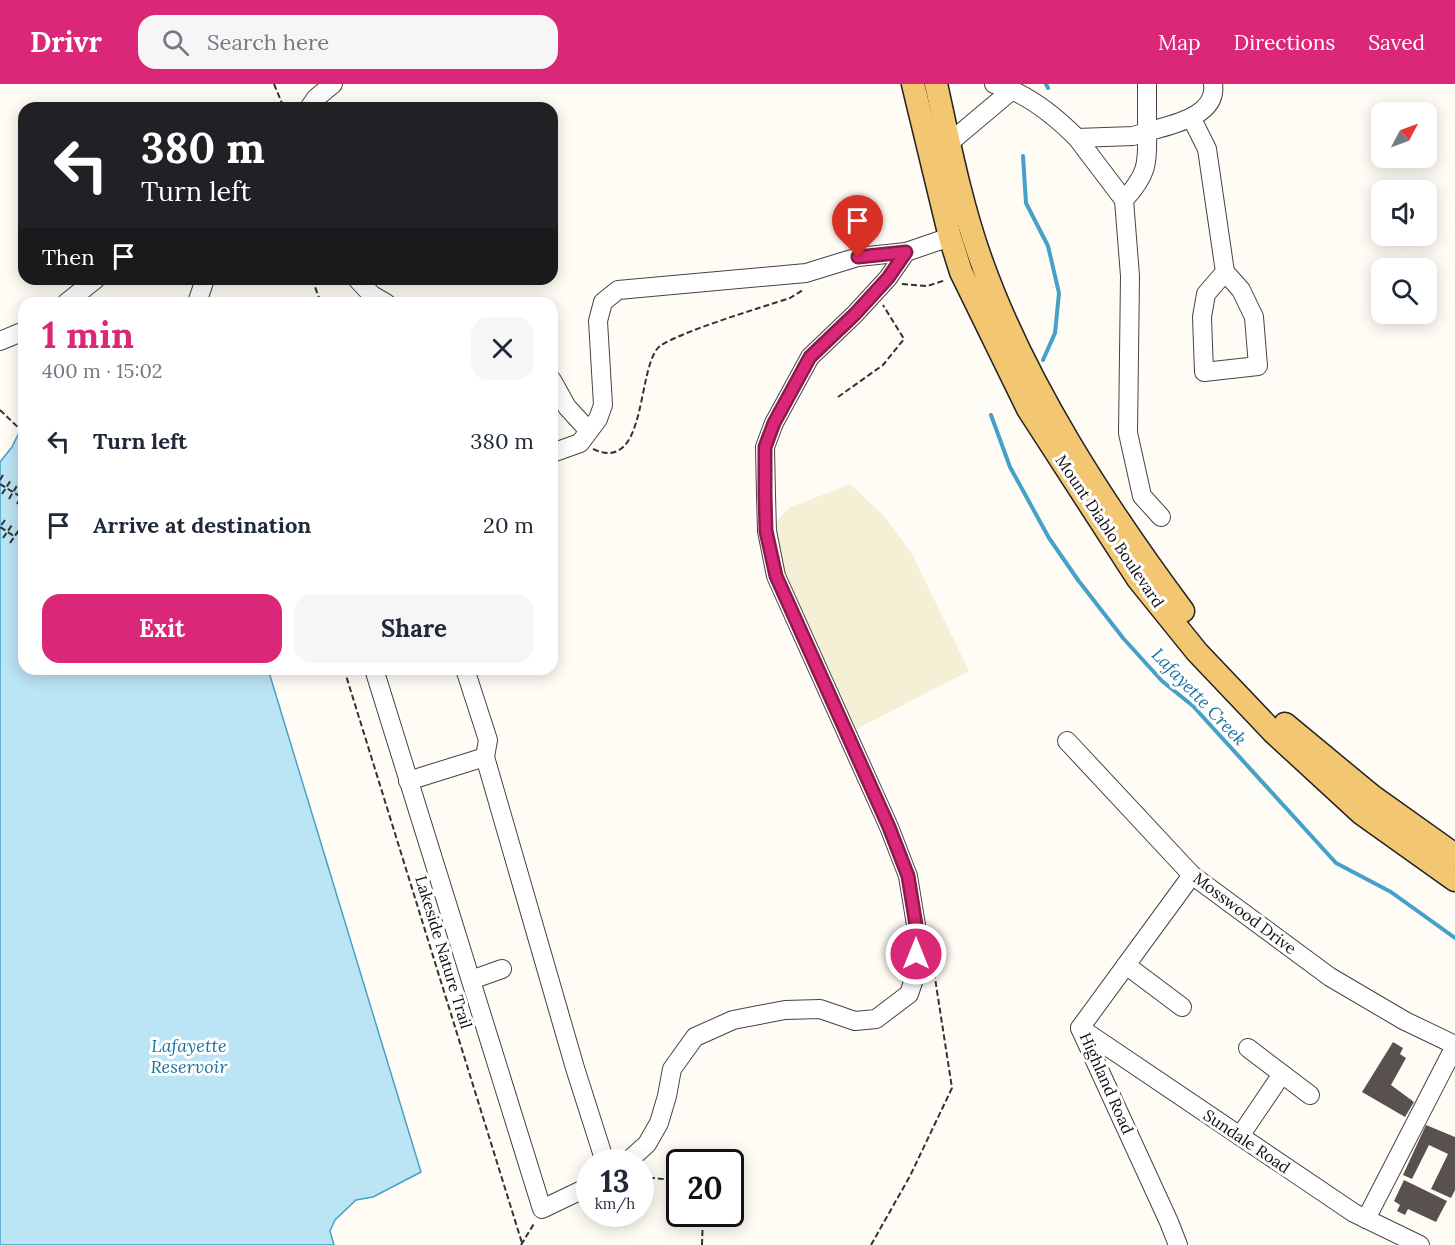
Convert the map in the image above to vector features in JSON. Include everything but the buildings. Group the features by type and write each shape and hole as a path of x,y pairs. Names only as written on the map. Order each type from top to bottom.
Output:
{"main road":[{"name":"Mount Diablo Boulevard","path":"913,84 950,237 962,272 1028,409 1138,579 1197,652 1273,732 1362,813 1455,880"},
{"name":"Mount Diablo Boulevard","path":"936,84 949,143 981,260 1023,358 1064,435 1151,568 1205,640 1284,723 1372,796 1455,855"}],"street":[{"path":"313,102 333,84"},
{"path":"994,84 1012,90 1058,119 1077,138 1124,200 1130,276 1128,434 1142,496 1161,517"},
{"path":"1124,200 1137,185 1148,162 1147,84"},
{"path":"1077,138 1133,136 1192,119 1207,104 1214,89 1213,84"},
{"path":"949,143 1012,90"},
{"path":"1192,119 1207,149 1225,272 1241,290 1254,317 1258,366 1204,372 1202,317 1206,294 1225,272"},
{"path":"957,173 950,237 998,300"},
{"path":"558,450 584,437 598,419 603,405 598,321 603,302 618,291 806,273 858,257 906,252 950,237"},
{"path":"641,1149 647,1144 659,1122 672,1069 695,1037 733,1020 785,1010 820,1010 855,1022 876,1019 909,994 916,973 916,925 908,876 889,827 776,576 766,531 765,447 774,423 810,357 855,314 888,278 906,252"},
{"path":"74,297 88,285"},
{"path":"363,285 376,297"},
{"path":"0,341 18,334"},
{"path":"558,391 584,437"},
{"path":"376,675 542,1209 576,1193"},
{"path":"467,675 488,740 485,757 575,1068 601,1149"},
{"name":"Mosswood Drive","path":"1067,741 1192,875 1330,977 1405,1021 1455,1045"},
{"path":"408,781 485,757"},
{"name":"Highland Road","path":"1178,1245 1080,1028 1192,875"},
{"path":"1126,966 1182,1007"},
{"path":"471,980 502,969"},
{"name":"Sundale Road","path":"1080,1028 1366,1219 1420,1245"},
{"path":"1366,1219 1455,1045"},
{"path":"1248,1048 1310,1095"},
{"path":"1240,1136 1282,1074"}],"path":[{"path":"274,84 282,102"},
{"path":"888,278 901,284 927,286 935,285 962,272"},
{"path":"584,437 604,454 616,454 625,447 635,426 650,363 659,347 680,336 790,298 807,287"},
{"path":"838,397 883,365 904,339 874,292"},
{"path":"0,410 18,427"},
{"path":"3,475 0,482 18,495"},
{"path":"2,494 11,480"},
{"path":"9,499 18,484"},
{"path":"4,520 0,527 14,536"},
{"path":"3,538 12,525"},
{"path":"10,543 18,531"},
{"name":"Lakeside Nature Trail","path":"346,675 522,1244"},
{"path":"871,1245 910,1176 952,1088 935,978 916,954"},
{"name":"Lakeside Nature Trail","path":"522,1244 542,1209"},
{"path":"702,1245 703,1227"}],"shaded area":[{"path":"850,484 884,516 912,554 969,671 847,734 767,532 789,508"}],"water":[{"name":"Lafayette Reservoir","path":"18,434 18,675 270,675 421,1172 373,1197 356,1200 335,1220 330,1231 334,1245 0,1245 0,462 12,447"}],"waterway":[{"name":"Lafayette Creek","path":"1046,84 1048,88"},
{"name":"Lafayette Creek","path":"1023,156 1026,203 1048,246 1059,293 1055,333 1043,360"},
{"name":"Lafayette Creek","path":"991,415 1010,467 1049,538 1123,638 1162,681 1193,706 1336,863 1391,892 1455,938"}],"route":[{"path":"858,257 906,252 888,278 855,314 810,357 793,385 765,447 766,531 776,576 889,827 908,876 916,925 916,954"}]}
